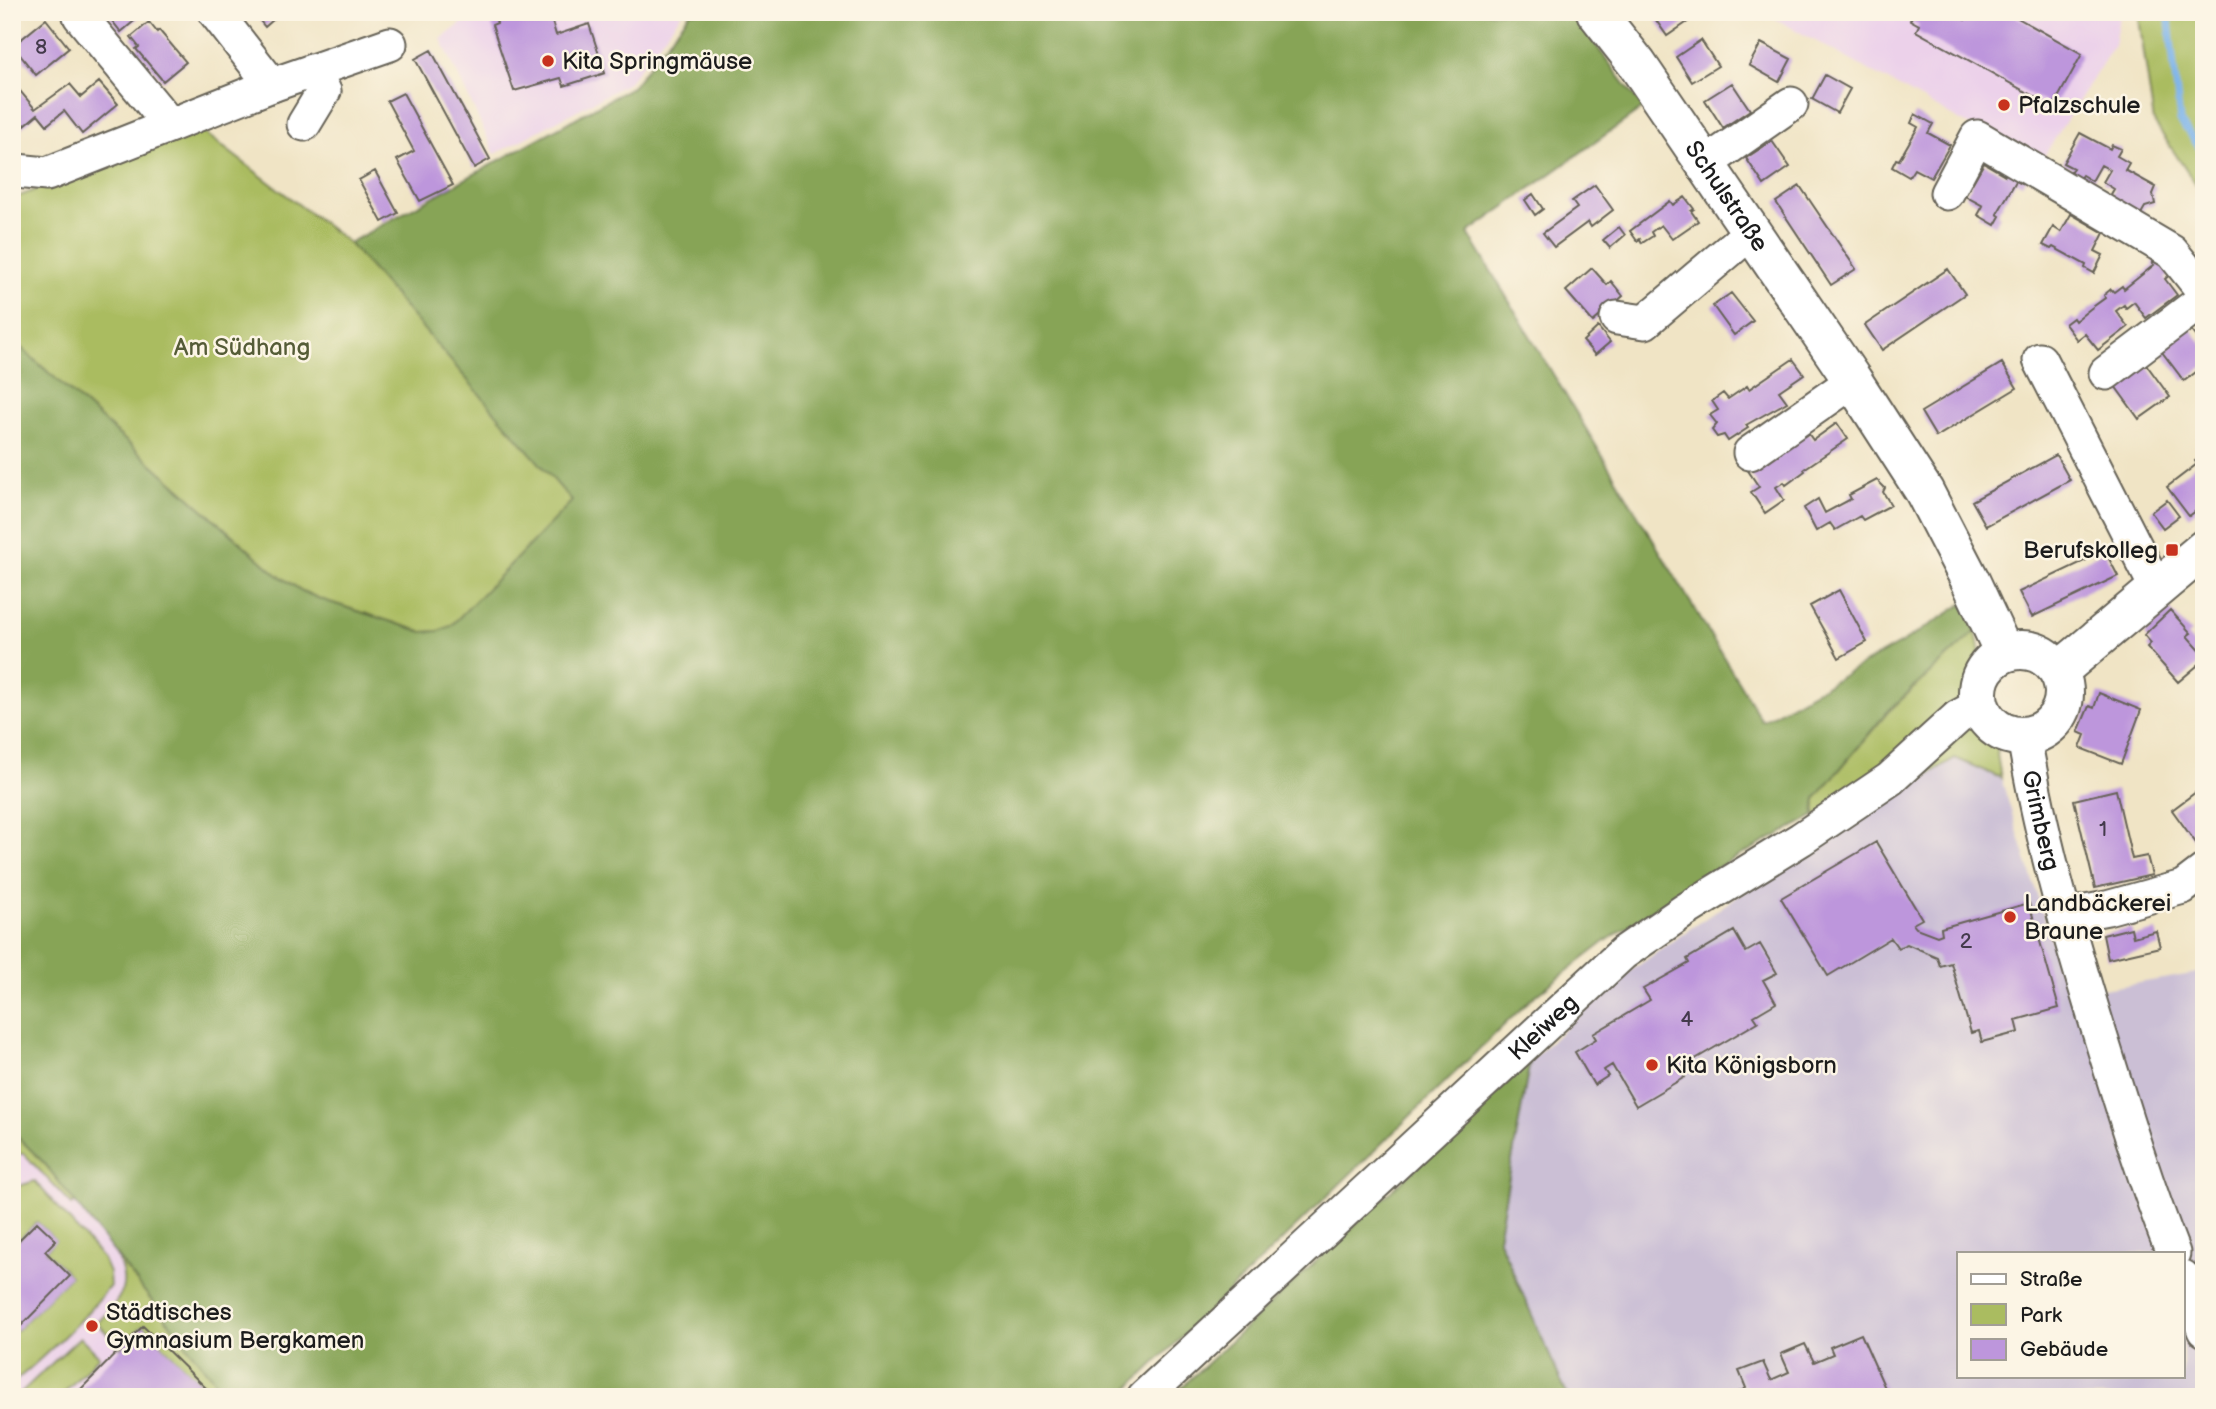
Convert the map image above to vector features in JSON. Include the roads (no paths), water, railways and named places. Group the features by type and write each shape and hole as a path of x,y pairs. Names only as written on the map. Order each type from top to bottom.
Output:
{"main road":[{"name":"Schulstraße","path":"1596,12 1637,64 1853,381 1924,491 2004,653"},
{"path":"2059,671 2204,549"},
{"path":"2016,650 2040,654 2051,661 2059,671 2063,683 2062,708 2046,728 2024,736 2004,732 1986,717 1978,693 1985,670 1993,660 2004,653 2016,650"}],"street":[{"path":"215,12 272,85"},
{"path":"80,16 170,125"},
{"path":"12,169 16,172 47,174 272,85 390,44"},
{"path":"304,124 324,91 312,71"},
{"path":"1705,164 1791,104"},
{"path":"1947,193 1977,137 2172,252 2204,292"},
{"path":"1617,318 1645,322 1751,232"},
{"path":"2106,373 2204,299"},
{"path":"2040,360 2157,589"},
{"path":"1750,453 1853,381"},
{"name":"Kleiweg","path":"1144,1397 1623,953 1890,779 1958,717 1980,705"},
{"name":"Grimberg","path":"2024,736 2068,930 2121,1100 2173,1252"},
{"path":"2068,930 2107,908 2183,887 2204,871"},
{"path":"2184,1279 2204,1329"}],"waterway":[{"path":"2168,12 2180,121 2204,154"}],"place":[{"name":"Kita Springmäuse","path":"548,61"},
{"name":"Pfalzschule","path":"2004,105"},
{"name":"Berufskolleg","path":"2172,550"},
{"name":"Landbäckerei Braune","path":"2010,917"},
{"name":"Kita Königsborn","path":"1652,1065"},
{"name":"Städtisches Gymnasium Bergkamen","path":"92,1326"}],"park label":[{"name":"Am Südhang","path":"242,347"}]}
